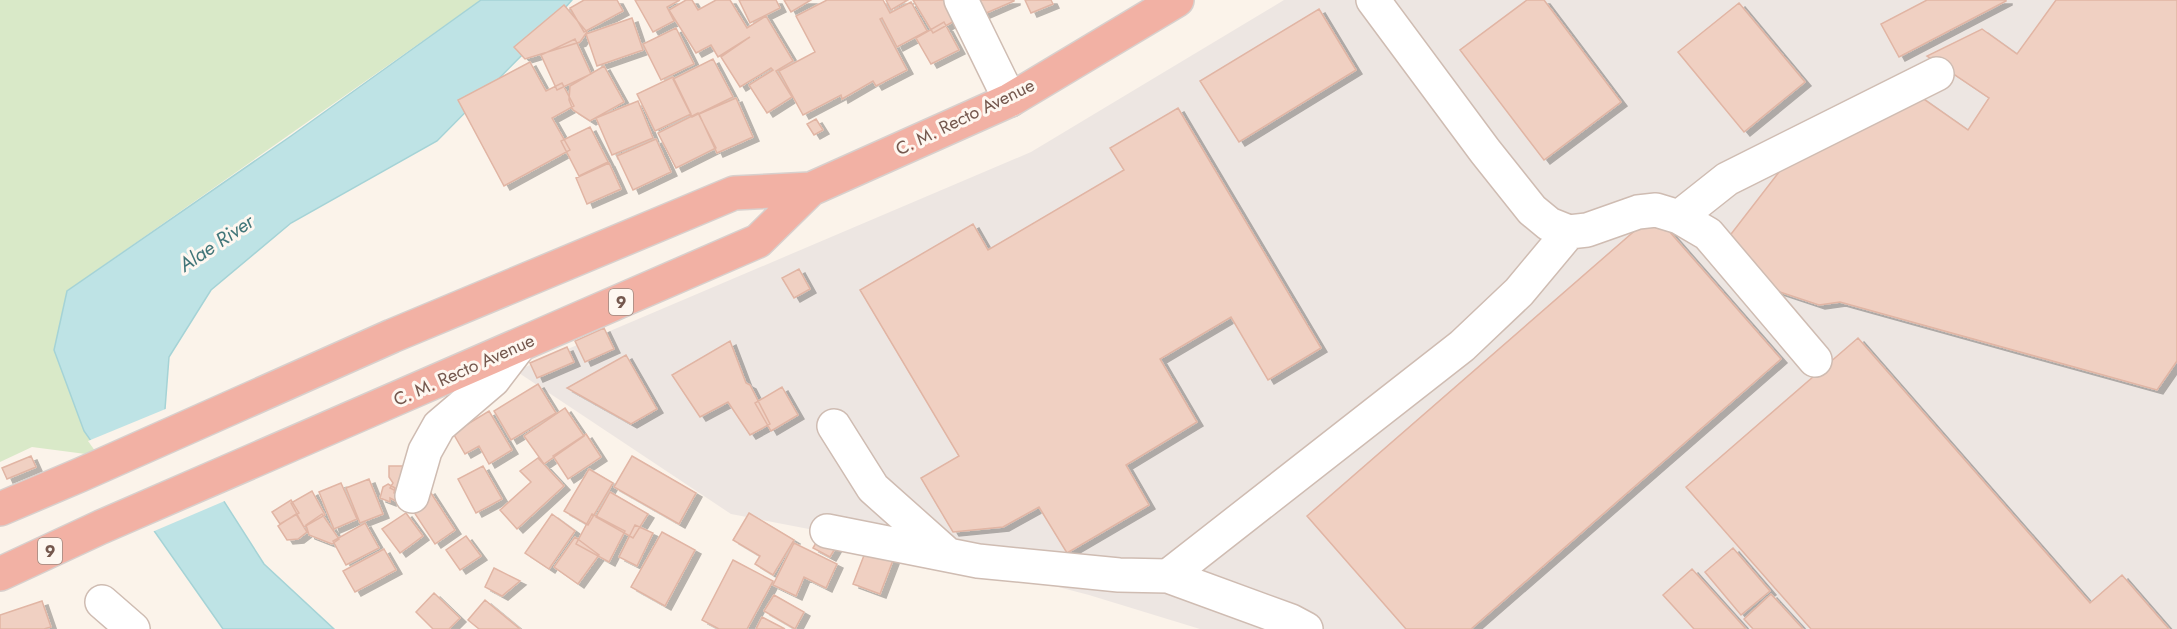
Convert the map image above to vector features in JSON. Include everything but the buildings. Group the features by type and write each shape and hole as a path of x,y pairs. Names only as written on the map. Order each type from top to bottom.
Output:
{"highway":[{"name":"C. M. Recto Avenue","path":"0,574 101,527 758,241 811,189 1010,100 1177,0"},
{"name":"C. M. Recto Avenue","path":"0,509 80,476 392,336 734,193 811,189"}],"street":[{"path":"962,0 1010,100"},
{"path":"1372,0 1532,210 1548,224 1569,232 1587,230 1638,212 1656,210 1679,217 1708,234 1815,360"},
{"path":"1679,217 1728,179 1937,74"},
{"path":"1168,576 1462,346 1519,292 1569,232"},
{"path":"412,496 424,451 439,426 493,380 519,346"},
{"path":"834,426 873,488 947,554"},
{"path":"828,531 978,561 1119,575 1168,576 1291,621 1306,629"},
{"path":"102,602 133,629"}],"shaded area":[{"path":"1284,0 2177,0 2177,629 1200,629 1089,595 913,549 731,514 516,371 1031,152"}],"green space":[{"path":"0,0 481,0 67,291 84,431 101,456 32,447 0,462"}],"water":[{"name":"Alae River","path":"481,0 572,0 533,44 437,141 291,223 211,290 169,357 165,409 264,564 334,629 223,629 84,431 54,350 67,291 291,136"}],"pier":[{"path":"168,408 227,500 152,532 88,441"}]}
